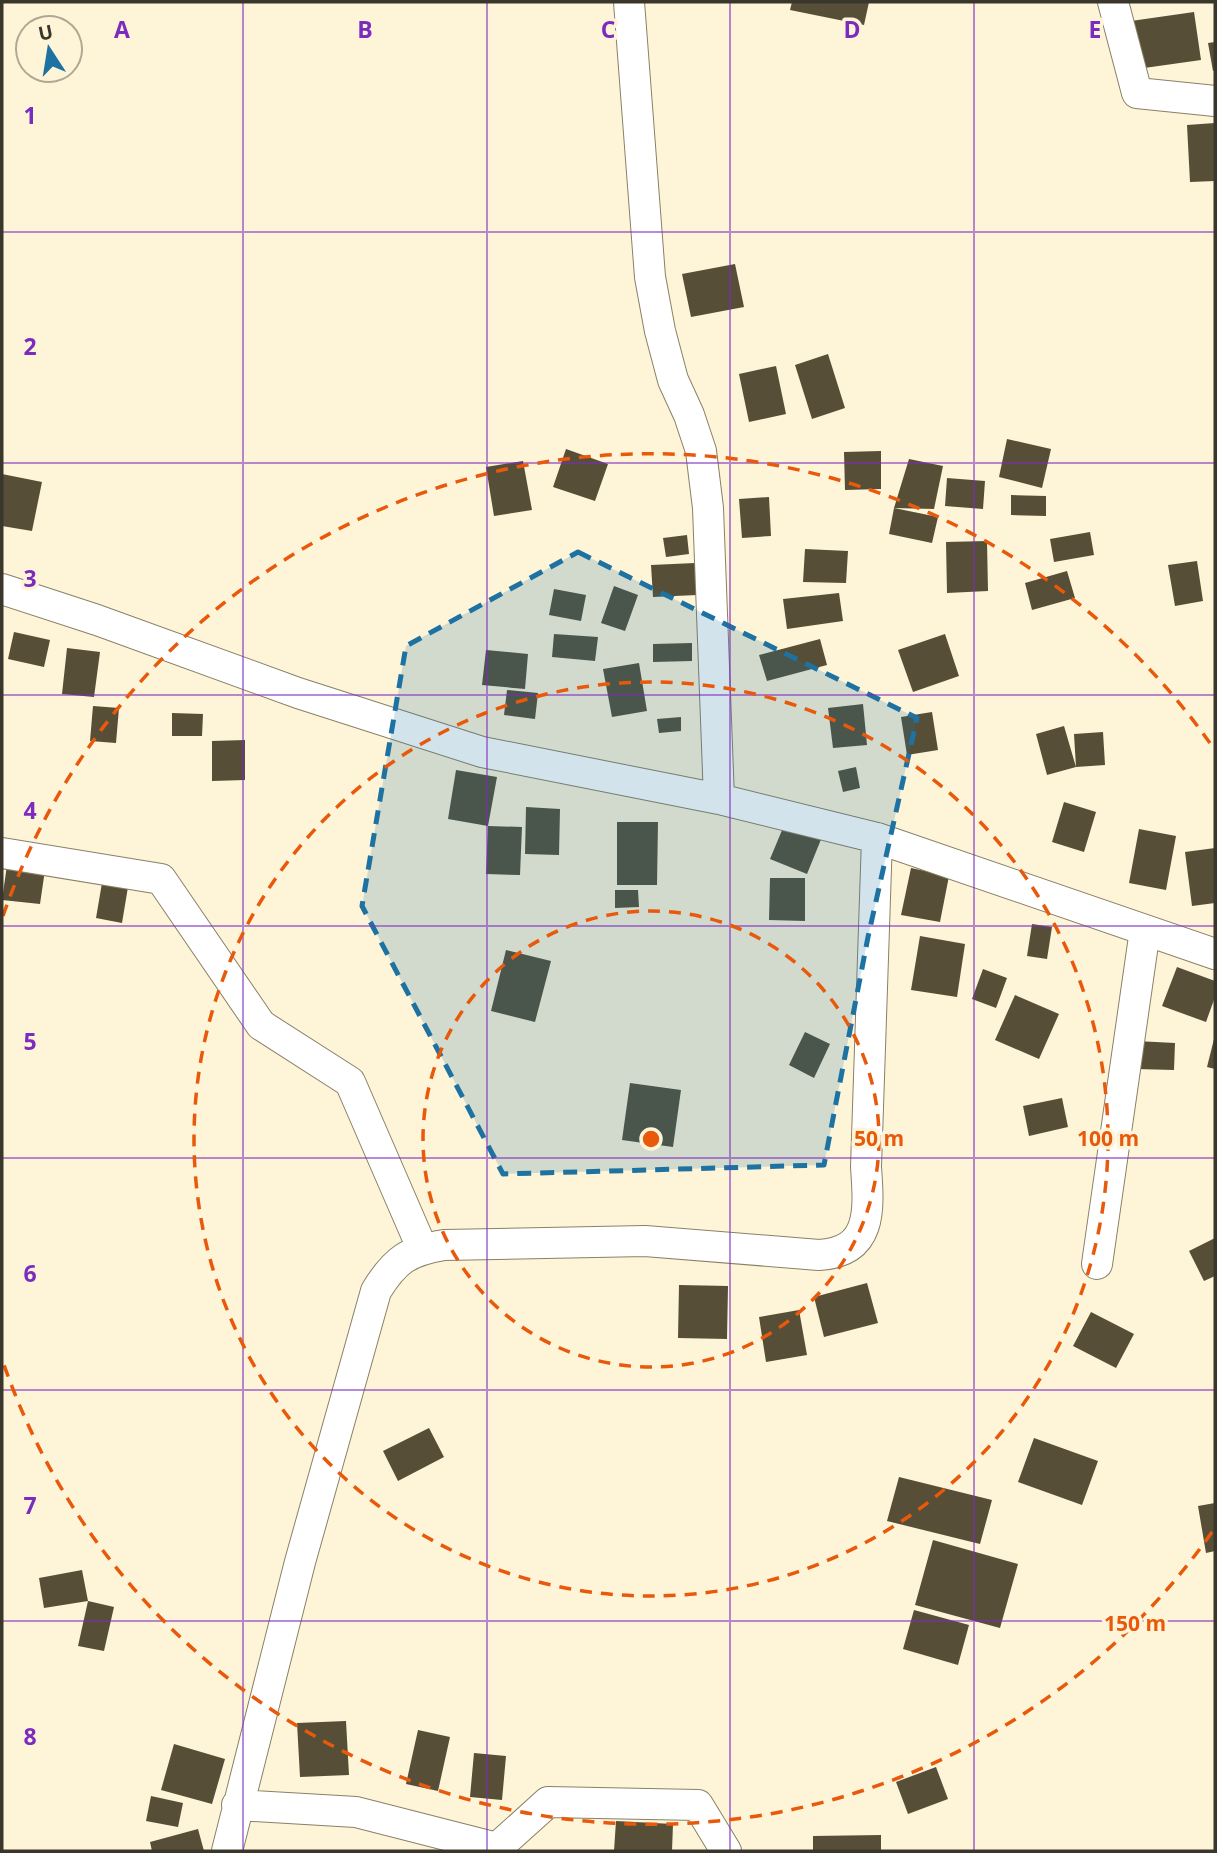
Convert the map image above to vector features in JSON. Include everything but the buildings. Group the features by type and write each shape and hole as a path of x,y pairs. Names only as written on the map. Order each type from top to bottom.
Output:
{"street":[{"path":"629,2 650,277 673,380 701,451 706,497 719,799"},
{"path":"1113,2 1137,93 1215,101"},
{"path":"2,589 97,620 298,693 482,752 719,799 877,838 1215,954"},
{"path":"227,1851 300,1562 376,1291 388,1272 405,1256 422,1248 465,1243 645,1241 819,1255 838,1253 855,1242 866,1222 868,1208 866,1167 877,838"},
{"path":"2,853 161,879 261,1025 350,1082 422,1248"},
{"path":"1097,1264 1145,930"},
{"path":"237,1805 356,1812 497,1848 548,1802 698,1805 726,1851"}],"highlighted area":[{"path":"578,552 917,718 868,937 824,1165 503,1174 362,906 406,646"}]}
